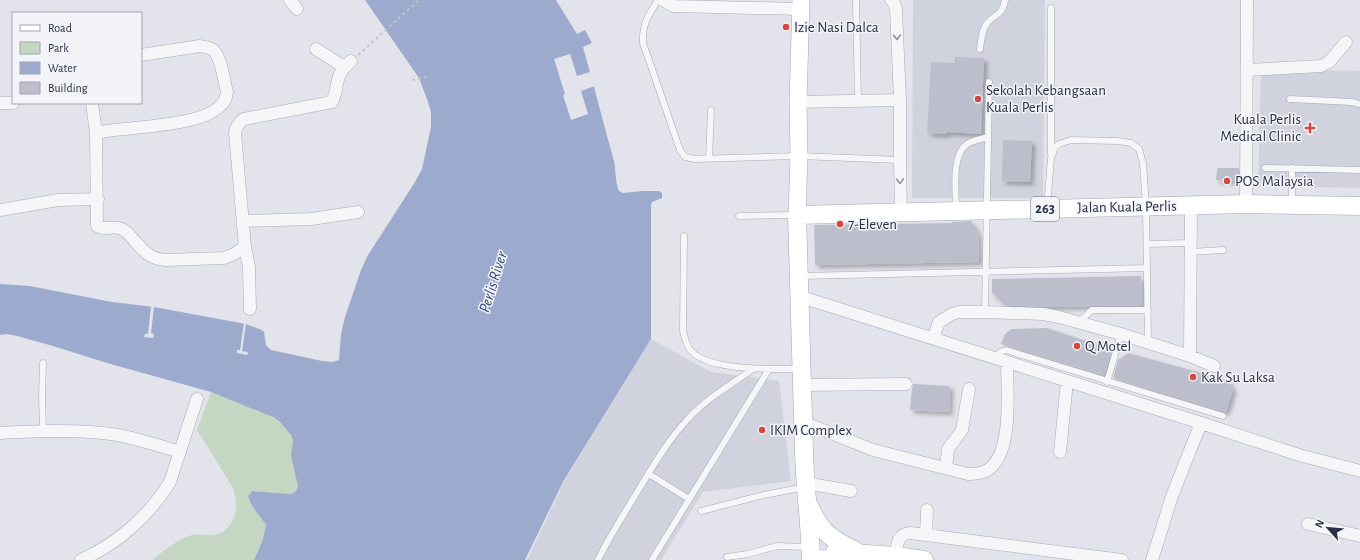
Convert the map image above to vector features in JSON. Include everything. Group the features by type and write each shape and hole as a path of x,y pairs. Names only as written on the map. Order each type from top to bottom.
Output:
{"main road":[{"path":"800,4 798,102 798,296 805,489 810,552 856,557 908,559"},
{"name":"Jalan Kuala Perlis","path":"798,215 1246,204 1360,206"},
{"path":"805,489 814,519 826,533 842,544 856,557"}],"street":[{"path":"663,0 673,6 710,4 800,4"},
{"path":"891,0 896,9 900,100 902,213"},
{"path":"1246,204 1247,0"},
{"path":"1247,70 1321,66 1329,62 1346,42"},
{"path":"96,132 175,124 198,118 214,110 225,101 227,92 218,57 213,50 200,46 142,55"},
{"path":"250,309 250,275 245,247 235,134 236,127 244,119 330,102 334,97 339,74 348,64 316,49"},
{"path":"798,102 900,100"},
{"path":"0,103 12,103"},
{"path":"92,104 96,132 98,199 97,224 99,227 122,228 147,254 153,258 165,260 224,258 245,247"},
{"path":"0,210 58,200 98,199"},
{"path":"1190,356 1191,206"},
{"path":"243,221 311,218 358,212"},
{"path":"798,296 1299,455 1360,471"},
{"path":"933,338 939,322 952,314 959,312 1043,314 1079,322 1148,342 1214,366"},
{"path":"803,422 873,450 968,474 978,474 990,468 1000,456 1006,440 1002,360"},
{"path":"802,377 906,384"},
{"path":"1060,452 1067,381"},
{"path":"946,468 948,448 962,430 969,389"},
{"path":"81,560 105,548 118,539 133,526 158,499 170,482 197,399"},
{"path":"1152,560 1172,496 1201,423"},
{"path":"0,433 43,431 118,436 180,452"},
{"path":"805,489 851,491"},
{"path":"926,535 927,510"},
{"path":"1308,524 1360,536"},
{"path":"908,559 898,541 903,534 910,533 1122,560"}],"lane":[{"path":"658,0 649,14 642,31 643,43 680,150 686,157 690,159 709,159 799,156 900,160"},
{"path":"856,0 858,101"},
{"path":"980,49 985,27 988,22 1001,12 1005,0"},
{"path":"1047,209 1051,158 1051,8"},
{"path":"985,312 989,82"},
{"path":"1290,99 1352,102 1360,104"},
{"path":"709,159 711,110"},
{"path":"956,212 956,176 959,153 969,142 988,137"},
{"path":"1051,158 1055,148 1065,141 1118,141 1135,144 1139,149 1143,163 1146,207 1148,342"},
{"path":"1265,168 1360,170"},
{"path":"1292,168 1292,206"},
{"path":"739,216 798,215"},
{"path":"684,236 683,330 686,344 691,351 697,356 707,360 752,369 769,369 802,377"},
{"path":"1147,244 1223,250"},
{"path":"799,276 1147,268"},
{"path":"1079,322 1092,310 1148,310"},
{"path":"1107,382 1121,334"},
{"path":"1002,360 1000,352 1006,350 1107,382 1223,416"},
{"path":"43,362 43,431"},
{"path":"598,560 604,546 674,435 688,418 701,407 752,369"},
{"path":"652,560 769,369"},
{"path":"648,474 689,500"},
{"path":"702,511 764,495 805,489"},
{"path":"727,557 748,554 778,546 810,552"}],"path":[{"path":"348,64 419,0"},
{"path":"412,80 430,76"}],"shaded area":[{"name":"Sekolah Kebangsaan Kuala Perlis","path":"913,0 1045,0 1043,198 912,198"},
{"name":"Kuala Perlis Medical Clinic","path":"1261,69 1360,71 1360,188 1258,186"},
{"path":"651,339 711,372 779,381 791,481 703,492 661,560 527,560 564,482"}],"green space":[{"path":"211,392 245,404 270,416 281,423 289,431 293,440 292,460 298,482 297,489 291,494 252,491 248,496 266,525 262,542 254,560 152,560 186,537 194,534 213,535 221,533 227,529 234,517 236,503 233,488 197,430"}],"water":[{"name":"Perlis River","path":"365,0 556,0 577,34 585,30 592,43 583,47 614,161 619,191 623,193 659,191 662,193 662,198 652,202 651,205 651,339 563,482 525,560 254,560 262,542 266,525 254,508 248,496 252,491 291,494 296,491 298,486 291,456 293,441 291,435 280,422 273,417 211,392 17,336 7,334 0,335 0,284 30,286 112,302 154,307 246,324 264,332 266,345 271,350 322,361 332,362 339,360 341,334 345,317 361,270 368,255 422,169 431,127 431,112 419,78"}],"pier":[{"path":"570,54 577,76 590,72 595,86 581,91 588,114 571,120 563,95 565,94 554,59"},
{"path":"151,307 154,307 151,333 154,334 153,338 144,337 145,334 148,334"},
{"path":"244,323 246,324 242,351 248,352 247,355 237,353 237,350 240,350"}],"building":[{"path":"955,57 984,58 981,134 947,132 947,134 927,133 931,62 955,63"},
{"path":"1003,140 1032,141 1030,182 1002,181"},
{"path":"1217,168 1239,168 1239,181 1216,180"},
{"path":"971,221 978,233 979,262 815,265 814,225 952,223"},
{"path":"1141,276 1142,305 1045,307 1005,305 992,293 992,279"},
{"path":"1047,328 1107,348 1111,354 1104,375 1001,344 1005,334 1011,329"},
{"path":"1128,353 1228,380 1233,389 1226,412 1113,378 1118,360"},
{"path":"913,384 950,386 949,412 910,410"}],"place":[{"name":"Izie Nasi Dalca","path":"786,27"},
{"name":"Sekolah Kebangsaan Kuala Perlis","path":"978,99"},
{"name":"Kuala Perlis Medical Clinic","path":"1310,128"},
{"name":"POS Malaysia","path":"1227,181"},
{"name":"7-Eleven","path":"840,224"},
{"name":"Q Motel","path":"1077,346"},
{"name":"Kak Su Laksa","path":"1193,377"},
{"name":"IKIM Complex","path":"762,430"}]}
